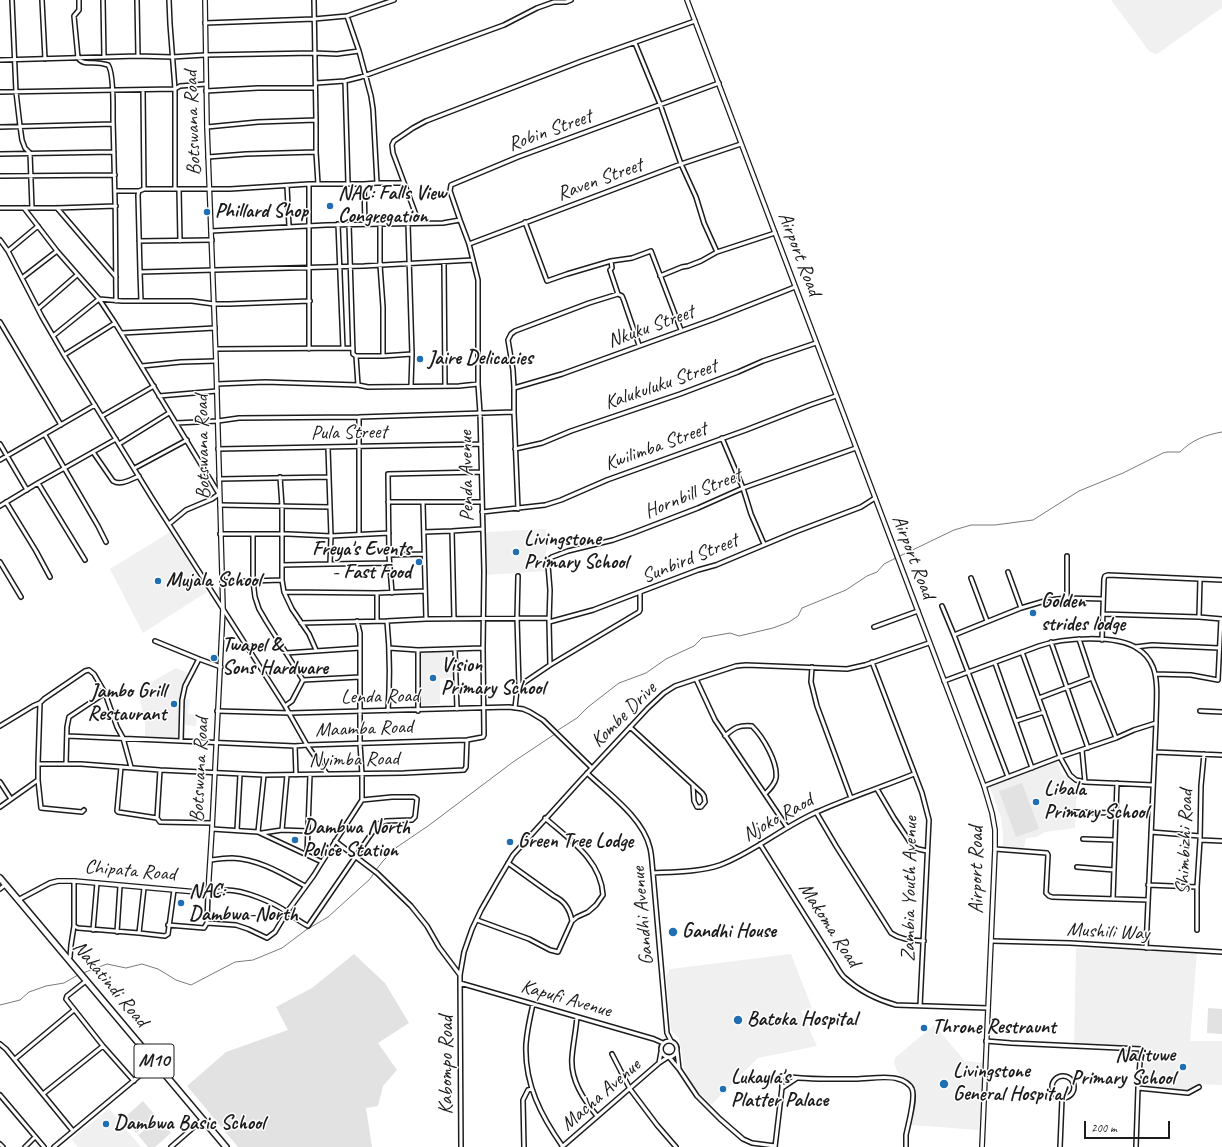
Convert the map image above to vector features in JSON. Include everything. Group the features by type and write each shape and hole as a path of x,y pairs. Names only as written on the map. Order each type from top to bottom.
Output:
{"highway":[{"name":"Nakatindi Road","path":"0,878 226,1147"}],"street":[{"path":"12,0 16,92 22,140 25,148 30,153 32,208"},
{"path":"42,0 45,59"},
{"path":"79,0 78,10 74,16 78,58 84,63 108,65 110,68 116,192 116,301"},
{"path":"103,0 104,57"},
{"path":"137,0 138,56"},
{"path":"169,0 175,89 175,189"},
{"name":"Botswana Road","path":"205,0 207,127 216,350 222,582 221,667 217,711 211,860 208,893"},
{"path":"314,0 316,152 318,184"},
{"path":"205,23 314,19 347,16 394,0"},
{"path":"316,83 345,81 384,70 504,25 537,8 554,2 571,0"},
{"name":"Airport Road","path":"687,0 984,786 992,813 995,850 982,1147"},
{"path":"347,16 359,51 370,91 373,110 377,183"},
{"path":"419,223 393,153 392,145 394,140 426,121 582,61 695,21"},
{"path":"635,43 660,104 681,164 696,197 704,223 717,252"},
{"path":"0,60 138,56 172,57 314,53 337,54 359,51"},
{"path":"345,81 348,183"},
{"name":"Robin Street","path":"469,244 450,191 451,185 518,157 719,83"},
{"path":"0,92 175,89 180,86 206,84"},
{"path":"206,91 315,88"},
{"path":"143,90 144,189"},
{"path":"207,127 258,122 316,120"},
{"path":"0,127 113,124"},
{"name":"Raven Street","path":"469,244 681,164 741,144"},
{"path":"0,154 114,152"},
{"path":"208,157 246,154 316,152"},
{"path":"0,176 115,174"},
{"path":"116,192 139,191 144,189 348,183 404,183"},
{"path":"309,184 309,349"},
{"path":"364,184 365,224"},
{"path":"286,186 289,226"},
{"path":"179,189 180,240"},
{"path":"139,191 141,301"},
{"path":"0,208 116,206"},
{"path":"24,208 56,251 99,300 116,323 219,494 212,499 191,507 169,524"},
{"path":"57,208 116,277"},
{"path":"211,231 338,224 443,223 460,220"},
{"path":"525,222 547,281 611,261 632,258 651,251 681,330"},
{"path":"338,224 341,266 343,348"},
{"path":"349,224 353,354 356,356 358,385"},
{"path":"380,224 380,265 383,307 382,356"},
{"path":"408,224 412,354 411,386"},
{"path":"8,252 38,226"},
{"path":"660,276 701,261 717,252 775,233"},
{"path":"0,240 64,355 222,610 285,706 307,745 327,774"},
{"path":"139,241 212,240"},
{"name":"Penda Avenue","path":"469,244 478,280 478,384 484,572 484,708"},
{"path":"22,278 56,251"},
{"path":"140,272 409,264 473,260"},
{"path":"611,261 612,268 610,270 618,294 622,296 624,300 639,345"},
{"path":"444,262 445,386"},
{"path":"38,309 77,275"},
{"name":"Nkuku Street","path":"514,388 562,374 714,319 795,286"},
{"path":"518,509 513,370 508,340 511,334 589,303 618,294"},
{"path":"53,336 99,300 192,301 214,304 310,301"},
{"path":"0,322 61,426"},
{"path":"64,355 116,323"},
{"path":"122,333 215,328"},
{"name":"Kalukuluku Street","path":"515,449 542,443 680,394 816,343"},
{"path":"216,350 353,348"},
{"path":"356,356 412,354"},
{"path":"142,366 216,361"},
{"path":"217,384 265,382 358,385 368,387 478,384"},
{"path":"102,416 154,386"},
{"path":"160,396 217,392"},
{"name":"Kwilimba Street","path":"482,512 545,505 561,500 607,480 810,404 836,396"},
{"path":"0,460 95,405"},
{"path":"176,423 218,421 235,418 359,417 514,412"},
{"path":"119,444 169,413"},
{"path":"359,417 359,534"},
{"path":"45,435 106,542"},
{"path":"722,438 764,544"},
{"path":"0,506 116,439"},
{"path":"135,468 187,440"},
{"path":"0,444 27,490"},
{"name":"Pula Street","path":"218,449 481,444"},
{"path":"328,448 331,536 330,564"},
{"name":"Hornbill Street","path":"550,665 550,590 548,560 552,557 568,551 613,540 633,533 698,508 743,488 856,448"},
{"path":"93,452 113,481 116,483 139,476"},
{"path":"392,593 389,563 388,474 481,472"},
{"path":"219,479 328,477"},
{"path":"280,478 282,506 282,580 284,592 292,609 309,634 316,650"},
{"path":"38,483 85,560"},
{"name":"Sunbird Street","path":"519,686 550,665 639,612 640,592 716,565 764,544 861,507 875,498"},
{"path":"6,502 50,577"},
{"path":"388,502 482,502"},
{"path":"423,502 424,554 426,568 426,619"},
{"path":"220,505 330,507"},
{"path":"424,532 482,529"},
{"path":"452,531 454,618"},
{"path":"220,534 331,536 389,533"},
{"path":"253,534 253,581 255,597 260,609 303,680"},
{"path":"389,554 424,554"},
{"path":"1066,598 1067,556"},
{"path":"0,562 22,597"},
{"path":"282,565 389,563"},
{"path":"1008,572 1021,608"},
{"path":"515,708 517,690 519,686 517,618 518,576"},
{"path":"1102,640 1105,576 1222,580"},
{"path":"971,578 987,622"},
{"path":"1199,617 1200,579"},
{"path":"222,582 282,580"},
{"path":"284,592 392,593 425,591"},
{"path":"301,623 454,618 517,618 549,620 593,610 640,592"},
{"path":"377,593 377,621"},
{"path":"954,636 1021,608 1048,600 1066,598 1103,598"},
{"path":"942,606 1008,777"},
{"path":"874,627 918,611"},
{"path":"1103,614 1221,619 1218,680 1191,675 1155,674"},
{"path":"207,923 236,925 267,938 276,932 287,912 314,875 362,800 360,744 360,633 357,621"},
{"path":"387,621 390,678 388,711"},
{"path":"1079,639 1092,678 1116,738"},
{"path":"944,682 1051,642 1079,639 1118,642 1135,647 1147,656 1155,674 1156,722 1146,948"},
{"path":"156,641 221,667"},
{"path":"1051,642 1088,748"},
{"name":"Kombe Drive","path":"460,983 464,952 481,910 513,855 630,727 664,693 674,686 726,669 746,665 847,669 929,643"},
{"path":"1135,647 1152,645 1219,648"},
{"path":"286,653 360,648"},
{"path":"389,648 418,650 483,648"},
{"path":"455,649 457,709"},
{"path":"418,650 418,711"},
{"path":"1022,652 1060,757 1070,776 1076,780 1086,782 1153,785"},
{"path":"181,740 182,700 185,686 199,659"},
{"name":"Zambia Youth Avenue","path":"872,662 922,793 929,820 920,1006"},
{"path":"995,663 1032,768"},
{"path":"812,667 811,682 817,706 851,798"},
{"path":"0,726 40,703 61,687 85,671 89,670 94,674 105,693 123,738 131,767"},
{"path":"303,680 360,677"},
{"path":"1039,698 1092,678"},
{"path":"696,679 715,720 787,827"},
{"path":"285,706 292,700 303,680"},
{"path":"66,764 68,717 105,693"},
{"path":"40,703 38,780 41,808 82,812 84,810"},
{"name":"Lenda Road","path":"217,711 290,714 484,708 523,709 543,720 592,768"},
{"name":"Maamba Road","path":"66,736 295,746 467,740 482,738 484,735 484,708"},
{"path":"1200,711 1222,712"},
{"path":"1016,721 1044,712"},
{"path":"984,786 1156,722"},
{"path":"726,736 742,726 752,726 760,734 775,766 776,776 774,783 765,794"},
{"path":"630,727 693,785 704,796 705,802 701,807 697,807 694,800 693,785"},
{"name":"Nyimba Road","path":"38,764 121,766 240,775 404,774 464,770 466,767 467,740"},
{"path":"295,746 296,775"},
{"path":"1082,750 1086,782"},
{"path":"1154,752 1222,755"},
{"name":"Shimbizhi Road","path":"1197,930 1197,887 1204,754"},
{"path":"121,766 117,811 157,818 160,822 212,823"},
{"path":"157,818 160,770"},
{"name":"Gandhi Avenue","path":"587,774 630,813 643,832 650,848 667,1033 671,1041"},
{"name":"Njoko Raod","path":"653,873 689,870 719,865 731,860 816,812 914,774"},
{"path":"237,830 240,775"},
{"path":"260,832 264,775"},
{"path":"282,830 287,775"},
{"path":"306,854 310,775"},
{"path":"0,807 38,780"},
{"path":"0,782 11,799"},
{"path":"1113,899 1118,783"},
{"path":"877,789 894,818 914,847 927,851"},
{"path":"355,856 378,824 386,821 412,820 415,817 417,805 417,799 414,797 392,797 362,800"},
{"path":"816,812 891,933 904,939 924,941"},
{"path":"1072,812 1117,813"},
{"path":"477,920 529,939 559,952 572,921 588,912 596,905 603,895 603,887 596,869 588,857 546,818"},
{"path":"212,829 260,832 282,830 308,832"},
{"path":"260,832 322,862"},
{"path":"1151,832 1222,841"},
{"path":"1083,839 1115,840"},
{"path":"335,841 377,873 411,906 427,926 439,947 460,975"},
{"name":"Makoma Road","path":"760,844 843,976 851,983 887,1002 904,1006 988,1008"},
{"path":"995,850 1047,853 1046,893 1052,897 1148,900"},
{"name":"Chipata Road","path":"18,900 50,883 74,881 208,893 226,890 257,898 287,912 308,926 355,856"},
{"path":"211,860 232,858 251,861 267,867 305,886"},
{"path":"508,863 560,900 570,910 572,921"},
{"path":"1077,867 1114,870"},
{"path":"68,959 70,957 74,926 74,881"},
{"path":"94,930 97,884"},
{"path":"0,889 5,885"},
{"path":"1148,885 1197,887"},
{"path":"118,932 120,886"},
{"path":"139,933 144,888"},
{"path":"74,926 94,930 165,936 168,934 168,925 174,890"},
{"path":"168,925 204,928 207,923 208,893"},
{"name":"Mushili Way","path":"992,941 1062,943 1222,952"},
{"path":"86,980 66,997 67,1001 102,1046 134,1081"},
{"name":"Kapufi Avenue","path":"460,983 654,1039 663,1043"},
{"name":"Kabompo Road","path":"460,983 461,1147"},
{"path":"533,1004 526,1045 527,1066 535,1100 544,1120 562,1147"},
{"path":"15,1059 74,1010"},
{"path":"577,1017 572,1058 575,1078 579,1090 598,1116"},
{"name":"Gandhi Avenue","path":"663,1043 667,1033"},
{"path":"679,1069 675,1044 671,1041 663,1043 661,1046 661,1052 663,1055 669,1057 697,1096 720,1119 743,1139 752,1143 775,1147 782,1076 798,1078 854,1079 898,1078 908,1083 913,1093 913,1101 906,1136 906,1147"},
{"path":"986,1041 1141,1049 1136,1147"},
{"path":"0,1044 15,1059 73,1131"},
{"path":"43,1094 102,1046"},
{"path":"669,1057 676,1054 677,1049"},
{"name":"Macha Avenue","path":"659,1063 661,1052"},
{"path":"612,1054 630,1089 657,1125 676,1147"},
{"name":"Macha Avenue","path":"562,1147 659,1063 669,1057"},
{"path":"54,1147 156,1062"},
{"path":"1061,1076 1069,1077 1074,1083 1072,1094 1070,1097 1062,1099 1055,1096 1051,1086 1055,1079 1061,1076"},
{"path":"782,1088 798,1078"},
{"path":"1138,1088 1188,1092 1200,1087"},
{"path":"524,1147 523,1100 528,1090 532,1089"},
{"path":"0,1095 44,1147"},
{"path":"1060,1147 1062,1099"},
{"path":"172,1147 204,1119"},
{"path":"25,1147 35,1137"},
{"path":"0,1144 3,1147"}],"shaded area":[{"path":"1111,0 1222,0 1222,8 1155,54 1149,51"},
{"name":"Livingstone Primary School","path":"546,529 546,571 487,575 485,532"},
{"name":"Mujala School","path":"170,532 207,592 143,633 110,569"},
{"name":"Vision Primary School","path":"422,651 453,651 453,677 440,679 440,704 419,706 419,654"},
{"path":"176,668 188,673 181,699 190,699 188,714 197,715 196,726 185,725 185,739 145,736 145,722 138,690"},
{"name":"Libala Primary School","path":"1057,761 1062,774 1077,786 1075,828 1045,832 1036,837 1026,838 1024,848 1003,847 1001,818 990,787"},
{"path":"1022,783 1039,829 1016,837 999,791"},
{"path":"1076,948 1197,952 1190,1041 1222,1041 1222,1085 1194,1084 1189,1091 1146,1088 1143,1085 1144,1049 1074,1047"},
{"path":"354,954 385,983 409,1023 378,1043 397,1070 383,1086 378,1106 366,1108 372,1147 238,1147 187,1086 226,1052 288,1030 276,1007 312,988"},
{"name":"Batoka Hospital","path":"791,954 812,1008 801,1011 817,1046 758,1058 711,1105 699,1093 688,1078 684,1067 679,1039 671,1030 666,976 670,969"},
{"path":"1208,1008 1222,1009 1222,1034 1207,1033"},
{"name":"Livingstone General Hospital","path":"934,1025 965,1061 984,1063 979,1130 911,1125 916,1096 897,1071 894,1063 895,1058"},
{"path":"143,1101 156,1116 136,1133 124,1118"},
{"name":"Dambwa Basic School","path":"109,1109 141,1147 78,1147 71,1139"},
{"path":"158,1119 171,1133 155,1147 148,1147 138,1135"}],"waterway":[{"path":"900,556 954,530 971,525 995,525 1033,520 1079,491 1123,473 1163,453 1180,452 1189,444 1199,439 1222,432"},
{"path":"558,730 577,718 588,707 619,683 646,673 666,659 694,646 702,638 730,633 739,636 773,628 789,622 798,616 802,608 846,590 867,576 877,572 884,564 896,558"},
{"path":"376,870 397,847 428,826 513,762 555,734"},
{"path":"83,973 107,964 126,968 142,964 158,969 176,980 191,985 235,962 253,960 282,948 306,930 328,917 370,879 374,873"},
{"path":"0,1005 20,1000 29,992 46,986 64,983 78,975"}],"place":[{"name":"NAC: Falls View Congregation","path":"330,206"},
{"name":"Phillard Shop","path":"207,212"},
{"name":"Jaire Delicacies","path":"420,359"},
{"name":"Livingstone Primary School","path":"516,552"},
{"name":"Freya's Events - Fast Food","path":"419,562"},
{"name":"Mujala School","path":"158,581"},
{"name":"Golden strides lodge","path":"1033,613"},
{"name":"Twapel & Sons Hardware","path":"214,658"},
{"name":"Vision Primary School","path":"433,678"},
{"name":"Jambo Grill Restaurant","path":"174,704"},
{"name":"Libala Primary School","path":"1036,802"},
{"name":"Dambwa North Police Station","path":"295,840"},
{"name":"Green Tree Lodge","path":"510,842"},
{"name":"NAC: Dambwa-North","path":"181,903"},
{"name":"Gandhi House","path":"673,932"},
{"name":"Batoka Hospital","path":"738,1020"},
{"name":"Throne Restraunt","path":"924,1028"},
{"name":"Nalituwe Primary School","path":"1183,1067"},
{"name":"Livingstone General Hospital","path":"944,1084"},
{"name":"Lukayla's Platter Palace","path":"723,1089"},
{"name":"Dambwa Basic School","path":"106,1124"}]}
